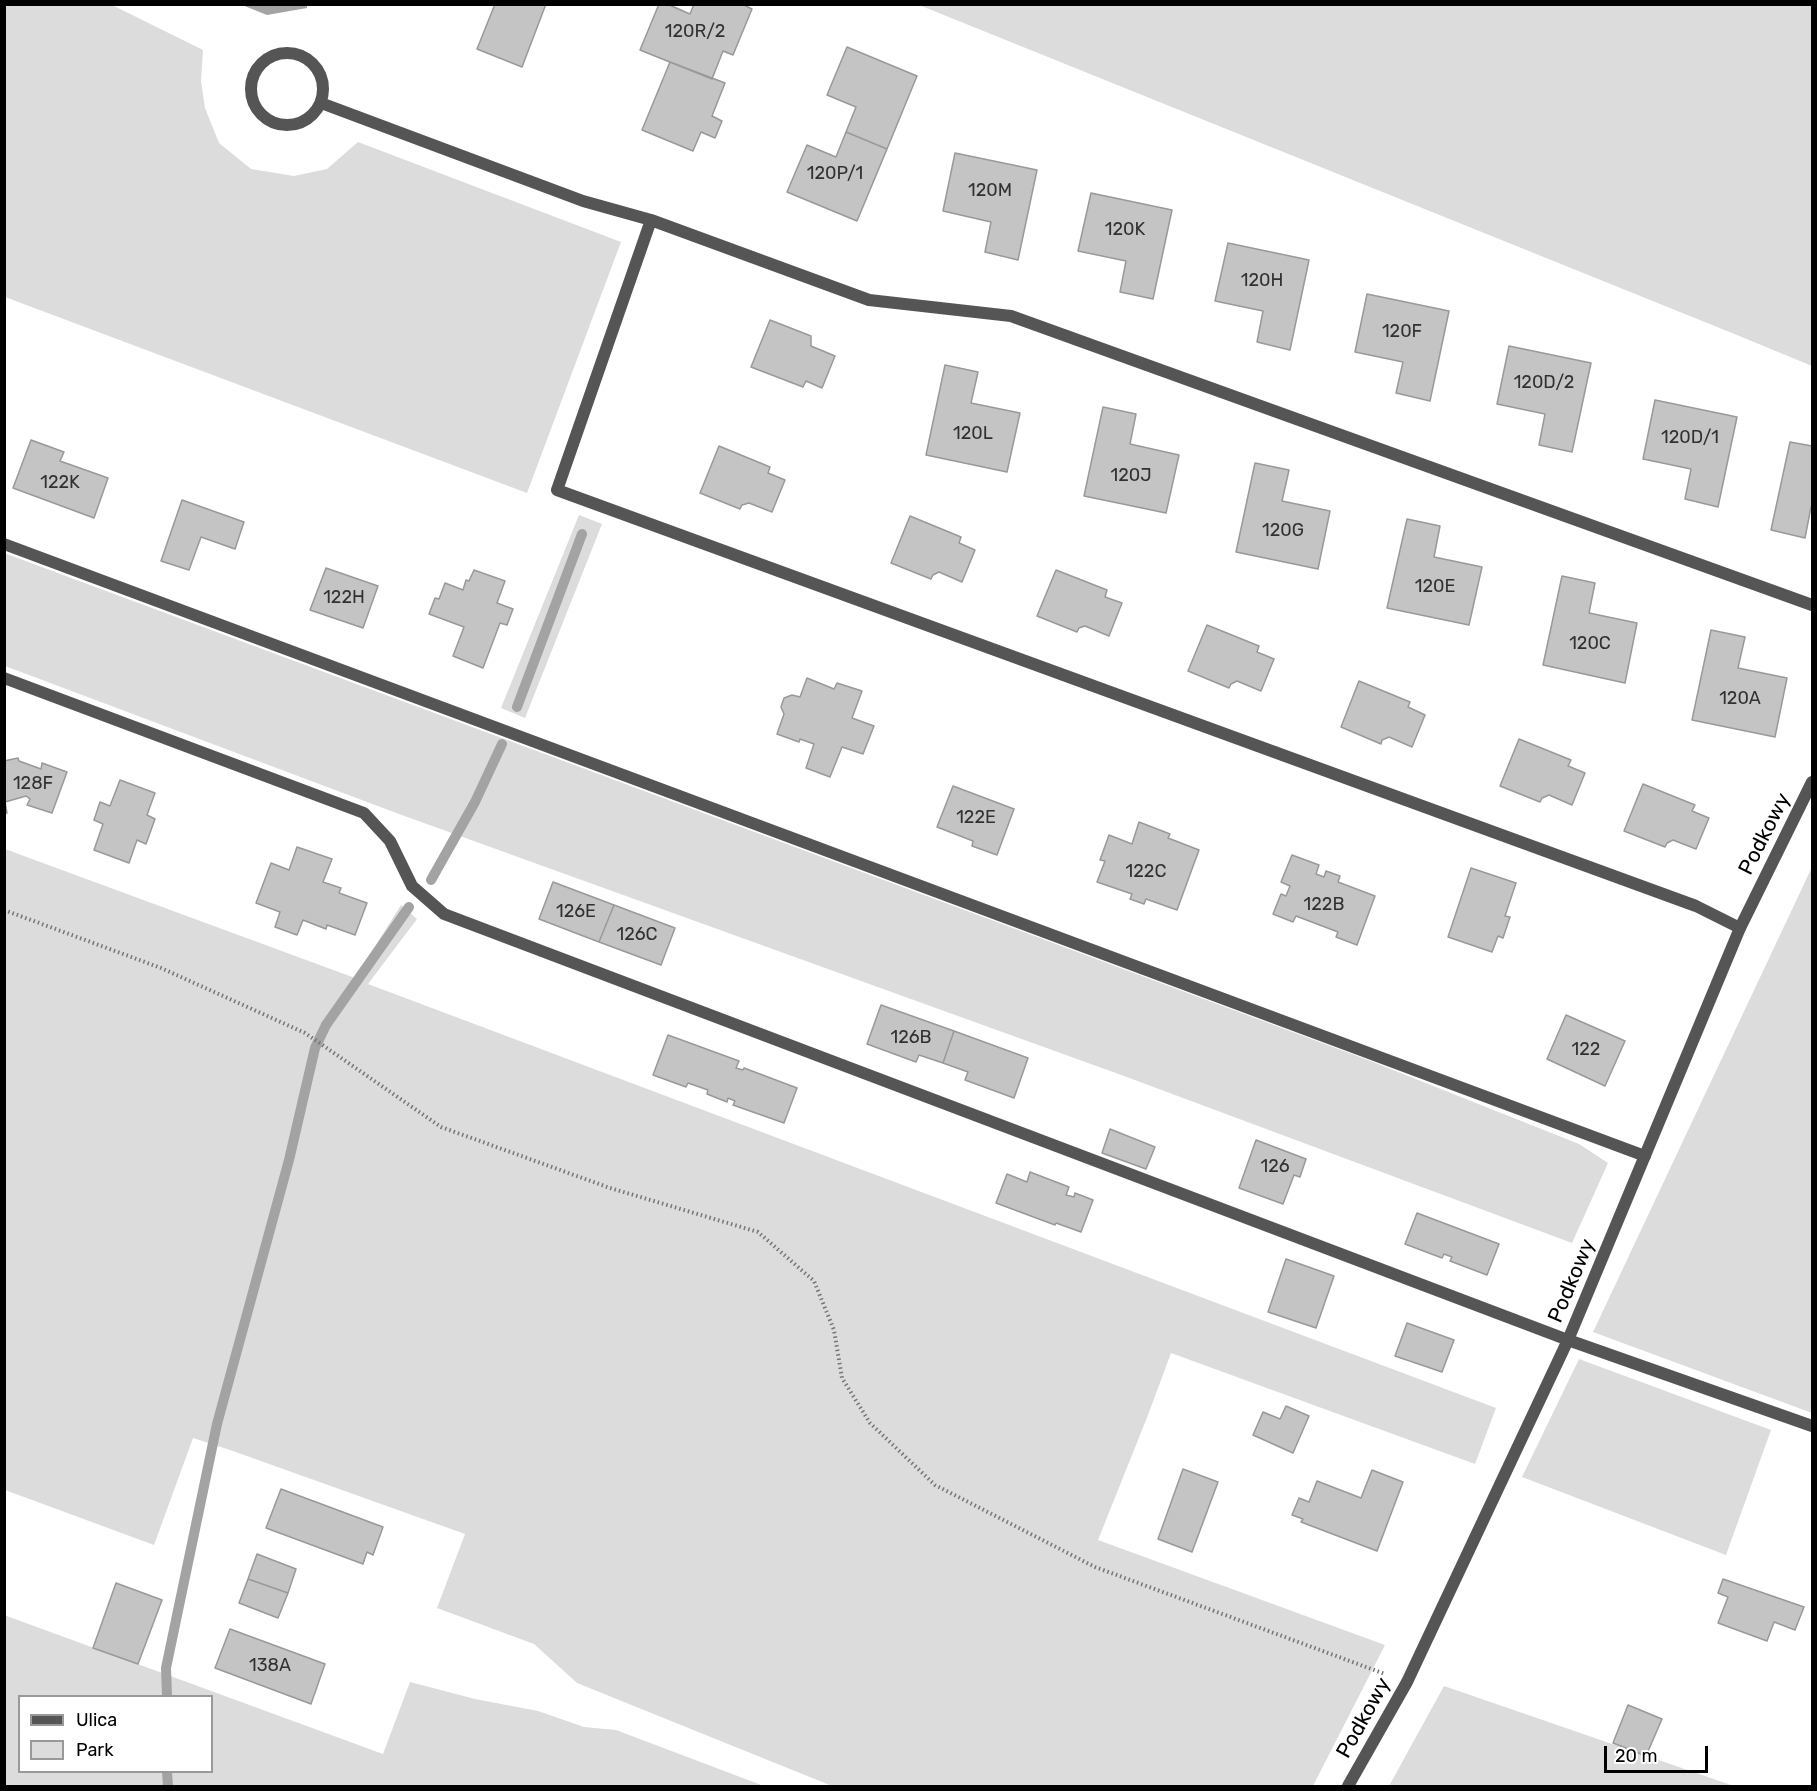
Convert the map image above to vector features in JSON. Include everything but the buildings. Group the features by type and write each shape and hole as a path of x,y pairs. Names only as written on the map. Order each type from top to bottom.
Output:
{"street":[{"path":"296,53 317,67 324,91 321,103 316,112 300,123 290,126 270,121 261,115 251,96 254,73 261,63 272,56 296,53"},
{"path":"321,103 583,201 651,220 869,300 1011,316 1812,605"},
{"path":"651,220 557,490 1696,906 1740,928"},
{"path":"4,544 1645,1156"},
{"path":"4,678 364,813 390,841 412,886 444,914 1568,1340 1812,1426"},
{"name":"Podkowy","path":"1348,1786 1407,1682 1568,1340 1740,928 1812,783"}],"path":[{"path":"4,910 161,968 305,1033 441,1127 610,1188 758,1232 814,1281 834,1330 843,1378 870,1423 935,1485 1095,1567 1407,1682"}],"green space":[{"path":"4,5 112,5 203,50 201,81 205,108 219,143 251,169 294,176 327,169 358,142 621,242 527,493 5,297"},
{"path":"919,5 1812,5 1812,366 1732,333"},
{"path":"579,515 602,524 525,718 501,708"},
{"path":"4,553 1368,1060 1579,1144 1608,1163 1572,1243 1124,1076 399,814 5,666"},
{"path":"5,849 355,978 401,905 417,919 368,984 1496,1408 1475,1464 1171,1353 1098,1540 1385,1645 1313,1786 832,1786 577,1683 534,1644 437,1608 465,1534 193,1438 154,1545 5,1490"},
{"path":"1812,867 1812,1413 1593,1332"},
{"path":"1579,1359 1771,1430 1726,1555 1522,1477"},
{"path":"4,1615 383,1754 410,1682 475,1699 538,1711 584,1727 616,1730 764,1786 5,1786"},
{"path":"1444,1686 1734,1786 1389,1786"}],"shaded area":[{"path":"307,4 307,8 267,15 242,5"}],"waterway":[{"path":"517,707 582,534"},
{"path":"431,880 475,802 502,744"},
{"path":"167,1695 166,1668 217,1424 289,1160 315,1048 326,1025 409,907"},
{"path":"167,1773 168,1786"}]}
